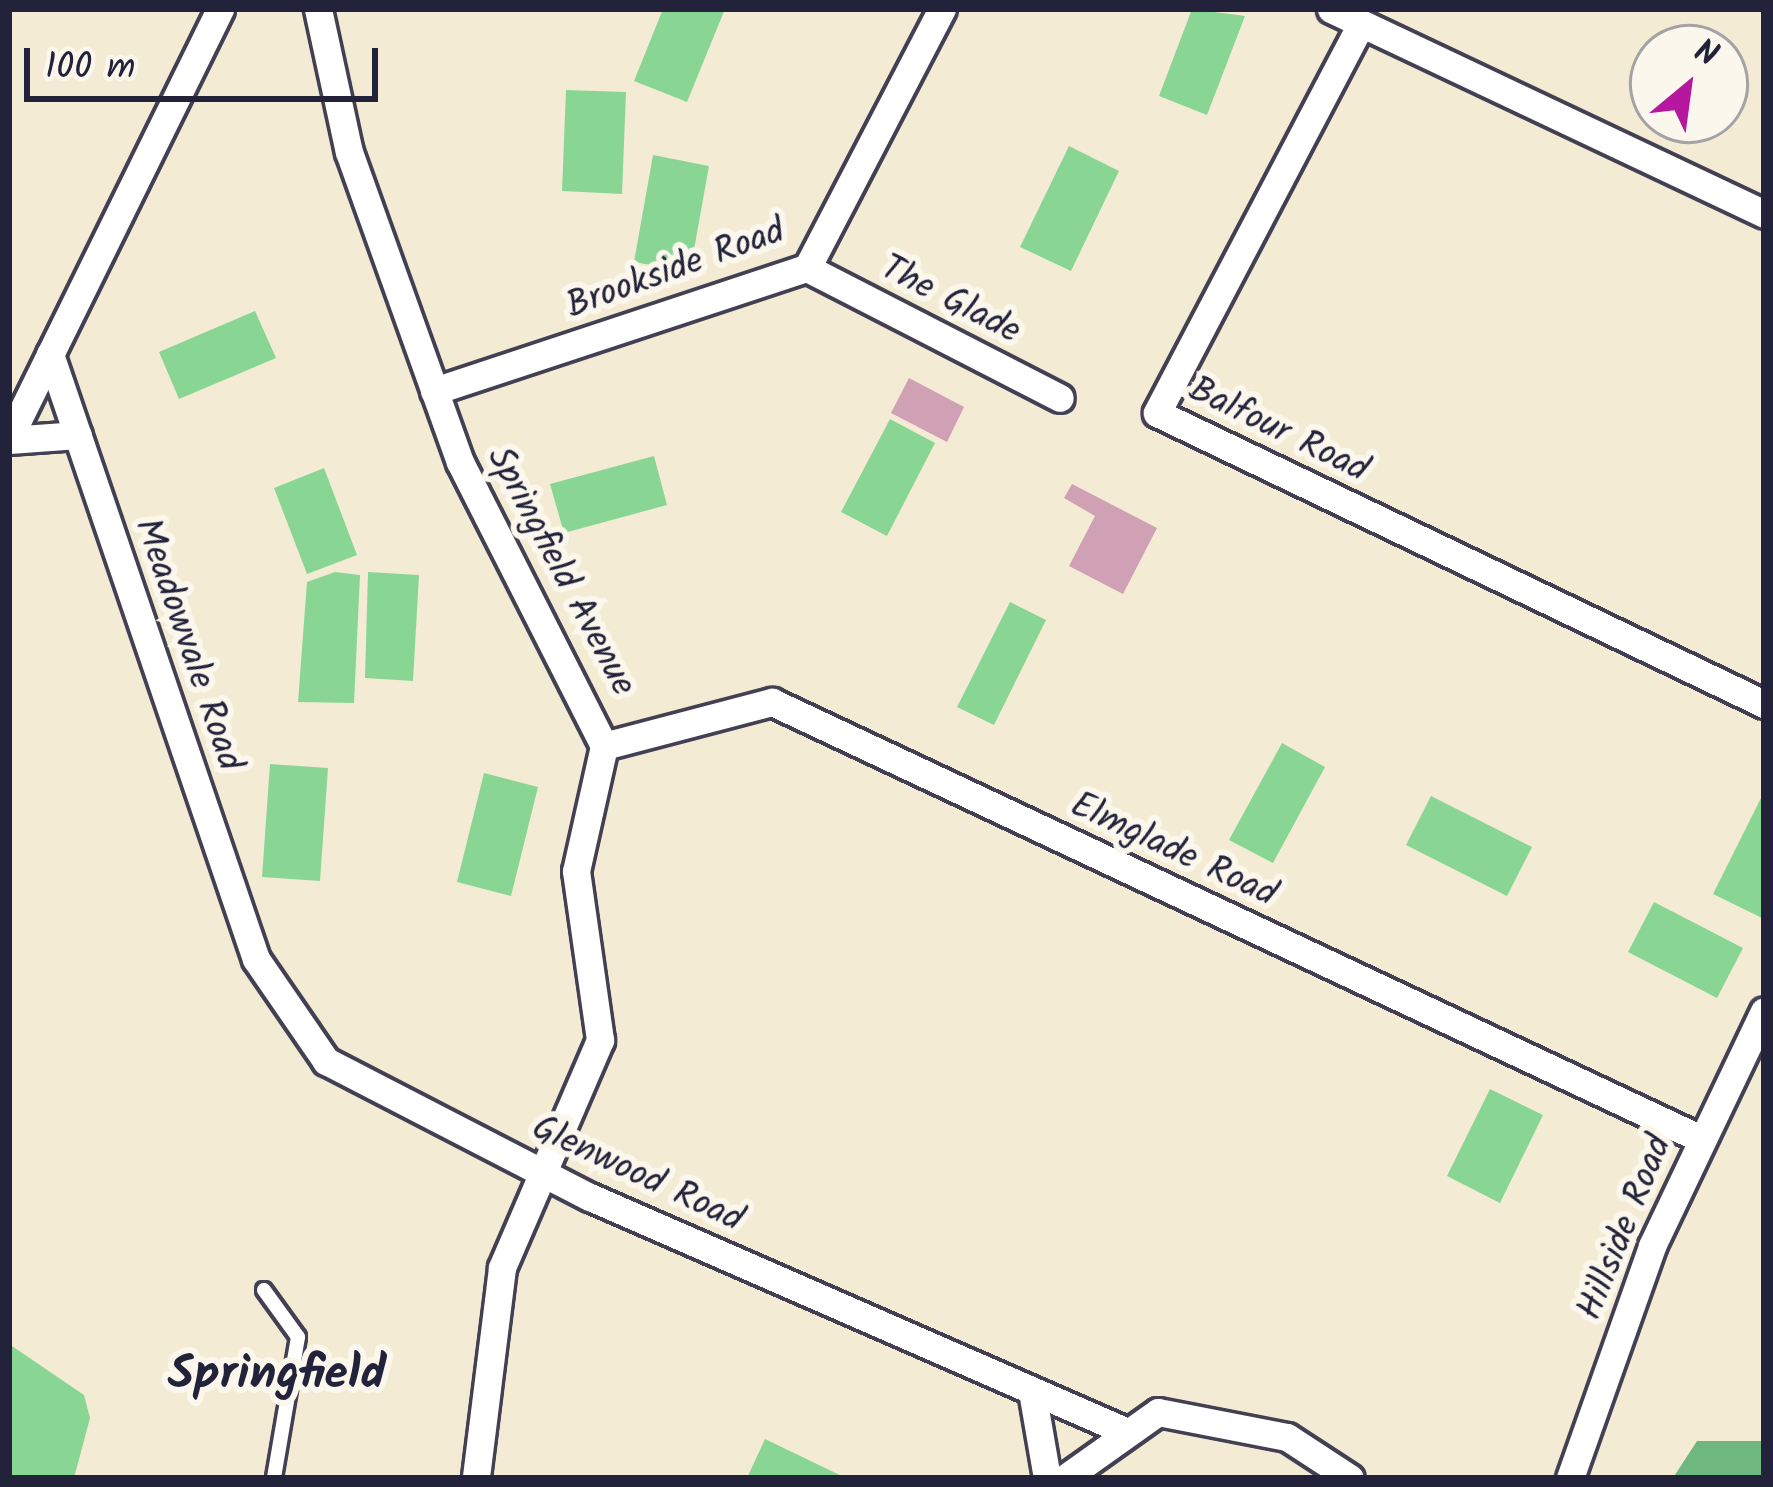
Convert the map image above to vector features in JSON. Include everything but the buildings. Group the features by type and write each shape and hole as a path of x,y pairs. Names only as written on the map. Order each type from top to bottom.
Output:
{"street":[{"path":"78,435 9,439 220,9"},
{"name":"Springfield Avenue","path":"318,9 349,152 434,391 604,746 576,871 600,1040 538,1170 502,1268 476,1478"},
{"name":"Brookside Road","path":"434,391 807,268 942,9"},
{"path":"1331,9 1764,214"},
{"name":"Balfour Road","path":"1361,23 1157,412 1764,704"},
{"name":"The Glade","path":"807,268 1060,398"},
{"name":"Meadowvale Road","path":"50,354 256,959"},
{"name":"Elmglade Road","path":"604,746 772,703 1701,1139"},
{"name":"Glenwood Road","path":"256,959 326,1061 538,1170 1033,1397 1125,1432"},
{"name":"Hillside Road","path":"1570,1478 1701,1139 1764,1011"},
{"path":"1033,1397 1047,1478"},
{"path":"1065,1478 1158,1412 1287,1437 1350,1478"}],"lane":[{"path":"264,1290 298,1337 274,1478"}],"green space":[{"path":"663,9 725,9 687,102 634,81"},
{"path":"1192,9 1245,16 1207,115 1159,96"},
{"path":"566,90 626,92 622,194 562,191"},
{"path":"1069,146 1119,171 1071,271 1020,247"},
{"path":"653,155 709,166 690,272 634,262"},
{"path":"255,311 276,358 179,399 159,352"},
{"path":"890,419 935,443 887,536 841,512"},
{"path":"654,456 667,505 564,533 550,484"},
{"path":"324,468 357,555 307,574 274,488"},
{"path":"335,572 360,575 354,703 298,702 307,582"},
{"path":"368,572 419,575 413,681 365,678"},
{"path":"1010,602 1046,620 994,725 957,707"},
{"path":"1282,743 1325,767 1273,863 1229,840"},
{"path":"270,764 328,768 320,881 262,877"},
{"path":"484,773 538,787 511,896 457,882"},
{"path":"1764,792 1764,914 1762,918 1713,894"},
{"path":"1431,796 1532,847 1507,896 1406,845"},
{"path":"1654,902 1743,948 1717,998 1628,952"},
{"path":"1490,1089 1543,1115 1500,1203 1447,1176"},
{"path":"9,1344 84,1395 90,1418 74,1478 9,1478"},
{"path":"765,1439 846,1478 747,1478"},
{"path":"1697,1441 1764,1441 1764,1478 1673,1478"}],"district":[{"name":"Springfield","path":"277,1376"}]}
